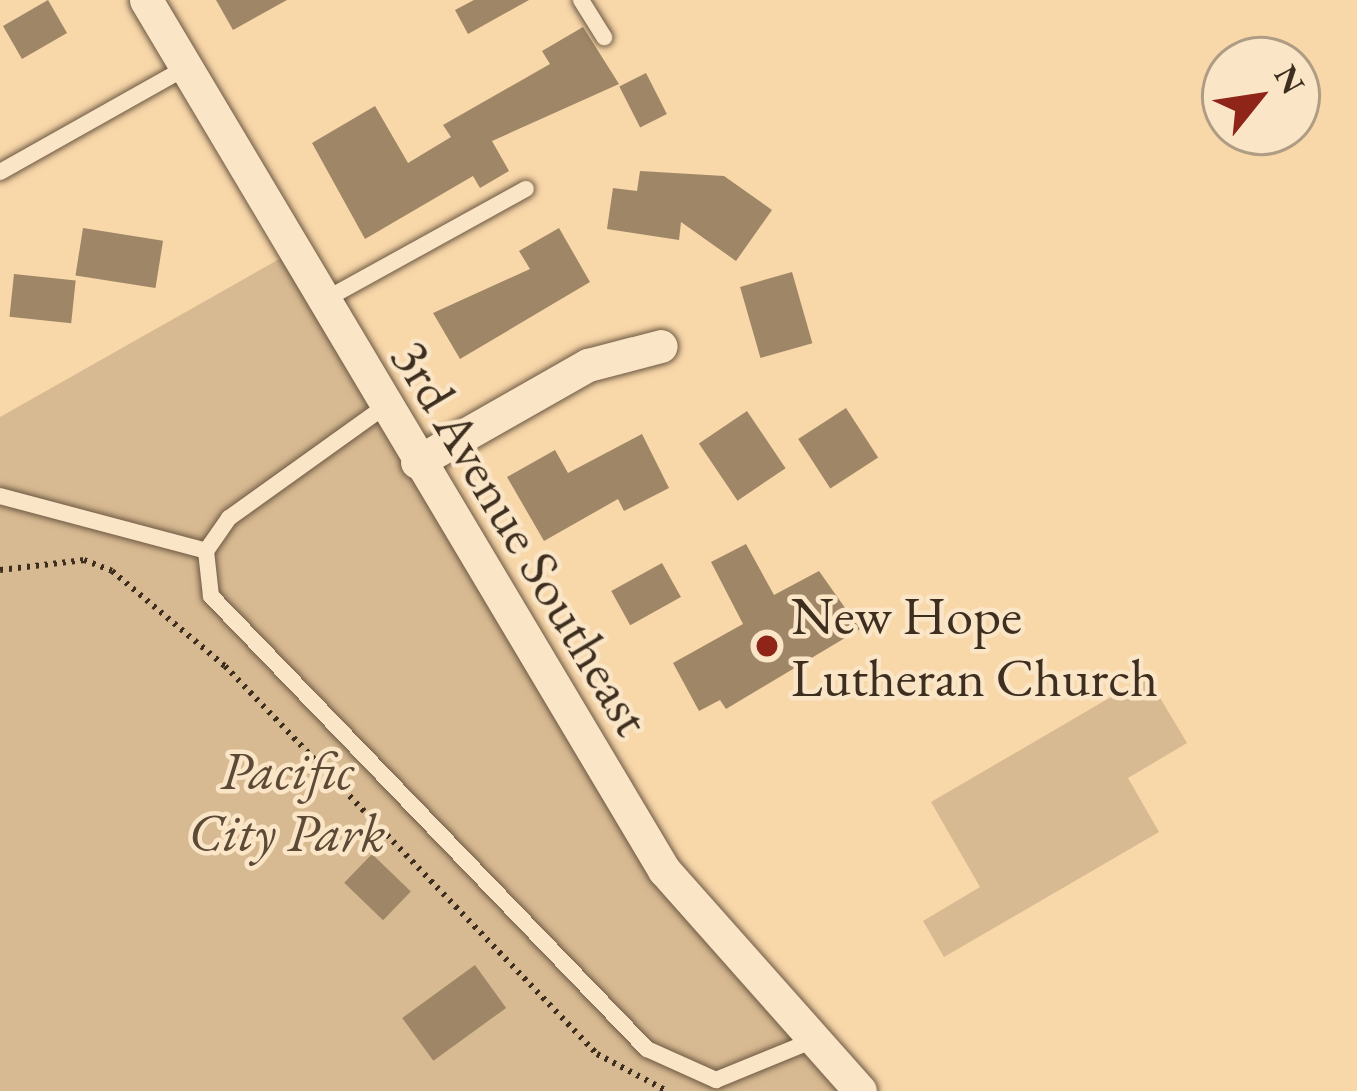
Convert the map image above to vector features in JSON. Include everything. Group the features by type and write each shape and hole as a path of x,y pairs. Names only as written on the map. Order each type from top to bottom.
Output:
{"street":[{"name":"3rd Avenue Southeast","path":"146,0 320,303 669,877 860,1091"},
{"path":"417,462 588,365 661,346"}],"lane":[{"path":"581,0 604,38"},
{"path":"0,172 185,68"},
{"path":"320,303 526,189"},
{"path":"384,407 245,504 206,551 211,596 647,1049 716,1080 814,1040"},
{"path":"0,496 206,551"}],"path":[{"path":"0,570 84,560 112,571 225,666 597,1054 667,1091"}],"green space":[{"name":"Pacific City Park","path":"290,253 669,877 860,1091 0,1091 0,417"},
{"path":"1147,676 1187,743 1128,778 1159,832 944,957 923,921 980,887 931,802"}],"building":[{"path":"48,0 67,33 22,59 3,26"},
{"path":"216,0 287,0 233,30"},
{"path":"474,0 529,0 468,34 455,10"},
{"path":"583,27 619,84 492,141 509,171 480,188 473,176 365,239 312,143 375,106 408,163 451,137 443,125 550,64 542,51"},
{"path":"646,73 667,114 640,128 619,87"},
{"path":"640,171 724,176 772,210 736,261 681,222 679,240 607,229 613,188 637,191"},
{"path":"83,228 163,241 155,288 75,275"},
{"path":"559,228 590,282 460,359 433,313 530,269 519,251"},
{"path":"792,272 812,343 760,358 740,287"},
{"path":"14,274 76,280 71,323 10,317"},
{"path":"846,408 878,457 830,489 798,439"},
{"path":"747,411 786,468 738,501 699,443"},
{"path":"642,434 669,488 624,511 618,499 544,541 507,477 555,450 568,473"},
{"name":"New Hope Lutheran Church","path":"746,544 774,595 819,571 860,629 726,709 720,700 699,711 673,663 743,624 711,562"},
{"path":"662,563 681,597 630,625 611,591"},
{"path":"372,854 411,892 383,920 344,883"},
{"path":"475,965 506,1008 433,1061 402,1018"}],"place":[{"name":"New Hope Lutheran Church","path":"767,646"}]}
